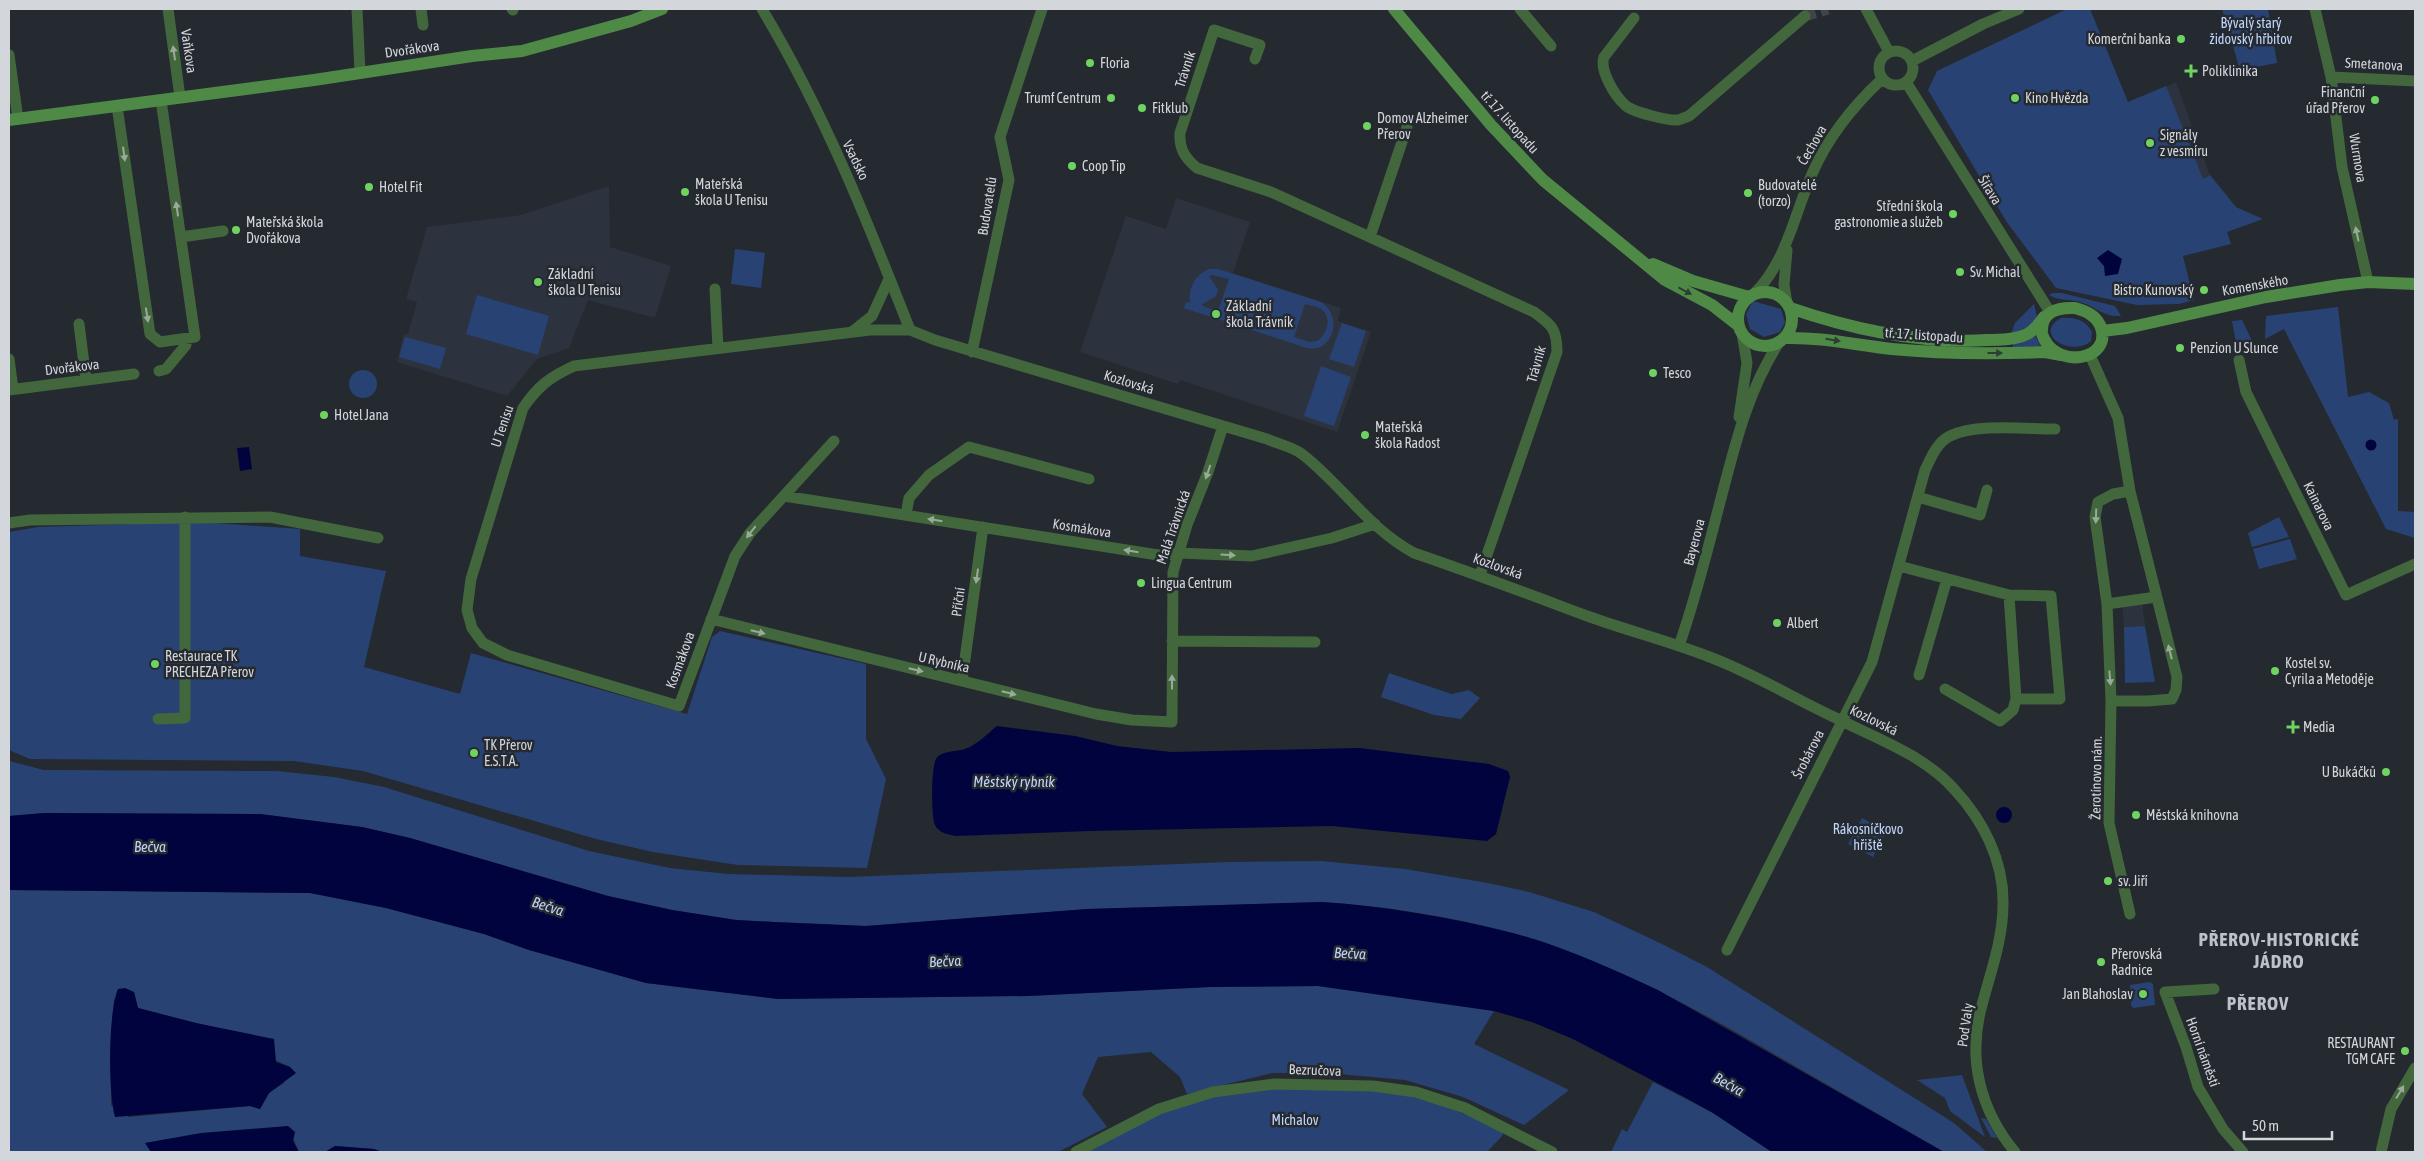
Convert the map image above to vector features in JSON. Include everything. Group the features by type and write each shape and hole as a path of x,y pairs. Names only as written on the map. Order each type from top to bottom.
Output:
{"main road":[{"name":"Dvořákova","path":"14,120 472,56 522,51 631,21 662,9"},
{"name":"tř. 17. listopadu","path":"1394,9 1491,125 1543,180 1665,280 1712,305 1741,329 1751,342 1770,346 1783,340 1817,337 1890,349 1938,353 2046,352 2061,355"},
{"name":"tř. 17. listopadu","path":"1617,242 1663,269 1693,281 1752,295 1772,292 1789,305 1828,321 1878,332 1941,341 1976,341 2019,337 2032,331 2047,315"},
{"name":"Komenského","path":"2102,330 2127,328 2266,297 2368,282 2415,284"},
{"path":"1741,329 1740,310 1752,295"},
{"path":"1783,340 1792,324 1789,305"},
{"path":"2068,308 2085,311 2098,320 2102,330 2100,343 2090,355 2081,358 2061,355 2051,350 2044,340 2041,328 2047,315 2068,308"}],"street":[{"name":"Vaňkova","path":"168,9 180,97"},
{"path":"357,9 360,72"},
{"path":"421,9 423,26"},
{"name":"Vsadsko","path":"762,9 784,46 854,190 910,330"},
{"name":"Budovatelů","path":"972,352 1009,180 1000,138 1042,9"},
{"path":"1520,9 1551,46"},
{"path":"1866,9 1889,52"},
{"path":"1912,62 1982,24 2019,9"},
{"name":"Wurmova","path":"2315,9 2331,77 2342,167 2368,282"},
{"path":"1634,18 1604,57 1602,63 1604,74 1626,106 1656,116 1678,120 1689,116 1805,16"},
{"name":"Trávník","path":"1255,59 1260,45 1214,30 1180,133 1179,142 1187,160 1197,168 1271,192 1534,312 1549,322 1557,336 1557,352 1480,575"},
{"path":"1901,51 1908,55 1912,62 1913,73 1906,82 1895,86 1882,79 1879,72 1879,64 1889,52 1901,51"},
{"path":"9,55 14,120"},
{"name":"Smetanova","path":"2331,77 2415,81"},
{"name":"Čechova","path":"1752,295 1772,273 1789,239 1812,174 1828,143 1854,106 1882,79"},
{"name":"Šířava","path":"1906,82 2047,315"},
{"path":"117,106 150,334 160,342 185,339 195,337 161,100"},
{"path":"1370,237 1406,127"},
{"path":"181,237 222,231"},
{"name":"Čechova","path":"1789,239 1784,276 1789,305"},
{"path":"852,332 872,316 890,279"},
{"path":"715,289 718,348"},
{"path":"79,324 86,380"},
{"name":"Bayerova","path":"1735,444 1747,363 1741,329"},
{"name":"Kozlovská","path":"910,330 972,352 1267,439 1301,453 1375,524 1398,544 1414,553 1480,575 1591,617 1710,656 1909,755 1953,788 1977,819 1994,851 2003,887 2003,912"},
{"name":"U Tenisu","path":"679,706 507,655 483,643 472,628 467,610 471,579 523,408 534,391 551,377 574,366 852,332 910,330"},
{"path":"159,371 166,369 186,345 185,339"},
{"name":"Bayerova","path":"1679,646 1704,563 1735,444 1756,382 1783,340"},
{"path":"2090,355 2118,418 2130,491 2176,677 2176,690 2172,699 2112,701"},
{"name":"Dvořákova","path":"9,358 11,389 134,374"},
{"name":"Kainarova","path":"2239,360 2246,392 2346,595 2415,564"},
{"name":"Malá Trávnická","path":"1172,722 1173,579 1179,553 1223,426"},
{"name":"Šrobárova","path":"1728,950 1872,662 1925,470 1936,448 1950,436 1976,430 2055,429"},
{"name":"Kosmákova","path":"679,706 735,556 750,533 834,441"},
{"path":"906,515 912,493 929,474 969,447 1089,479"},
{"path":"1918,497 1980,515 1987,490"},
{"name":"Žerotínovo nám.","path":"2130,491 2113,494 2098,502 2095,517 2107,604 2112,701 2109,822 2130,914"},
{"name":"Kosmákova","path":"784,496 1158,555 1179,553 1252,556 1332,538 1375,524"},
{"path":"158,719 185,718 185,517"},
{"path":"9,524 30,520 276,517 378,538"},
{"name":"Příční","path":"962,681 983,527"},
{"path":"1899,566 2009,595 2051,596 2060,699 2016,699"},
{"path":"1920,675 1946,579"},
{"path":"1945,689 2000,721 2013,710 2016,699 2009,595"},
{"path":"2107,604 2156,597"},
{"name":"U Rybníka","path":"711,619 1096,714 1132,720 1172,722"},
{"path":"1172,641 1315,642"},
{"name":"Pod Valy","path":"2003,912 1999,945 1977,1025 1975,1046 1979,1086 1986,1105 2004,1138 2015,1152"},
{"name":"Horní náměstí","path":"2214,989 2165,992 2186,1047 2198,1087 2223,1129 2243,1152"},
{"path":"2381,1152 2383,1136 2391,1109 2415,1068"},
{"name":"Bezručova","path":"1076,1152 1159,1108 1213,1092 1274,1084 1373,1086 1416,1092 1465,1108 1552,1152"}],"shaded area":[{"path":"2176,82 2210,175 2192,186 2159,90"},
{"name":"Základní škola U Tenisu","path":"609,186 610,247 671,266 655,318 588,300 569,348 537,359 507,396 397,362 404,334 408,334 417,302 406,299 427,227 521,215"},
{"name":"Základní škola Trávník","path":"1176,198 1250,222 1233,273 1341,308 1338,321 1371,332 1337,432 1180,380 1178,384 1080,352 1126,216 1166,229"},
{"path":"2142,600 2145,626 2124,627 2122,602"}],"green space":[{"path":"2067,9 2090,9 2128,102 2166,86 2203,179 2210,175 2236,207 2263,219 2227,232 2231,244 2183,256 2194,300 2179,304 2137,305 2056,288 2006,221 1928,90 1937,71"},
{"name":"Bývalý starý židovský hřbitov","path":"2222,9 2268,9 2277,63 2240,70"},
{"path":"735,249 765,253 761,288 731,284"},
{"path":"1218,269 1321,302 1328,308 1332,316 1332,332 1329,339 1324,345 1316,348 1307,348 1184,308 1186,302 1190,303 1191,287 1196,278 1204,271","holes":["1209,276 1229,279 1218,312 1201,305 1216,296 1218,290","1305,304 1321,309 1327,317 1328,321 1324,335 1317,341 1309,342 1294,337"]},
{"path":"2062,293 2115,306 2121,316 2109,315 2080,302 2049,295"},
{"path":"477,295 549,316 538,355 466,334"},
{"path":"1753,301 1781,309 1785,322 1780,332 1764,337 1750,329 1746,314"},
{"path":"2034,304 2037,317 2029,327 2011,334 2015,323"},
{"path":"2338,307 2348,397 2369,392 2389,403 2394,420 2398,419 2398,511 2415,512 2415,538 2386,529 2284,329 2265,339 2266,316"},
{"path":"2061,318 2070,318 2083,322 2092,332 2091,341 2083,346 2074,347 2058,342 2052,337 2051,331 2053,324"},
{"path":"2242,320 2254,345 2238,354 2232,321"},
{"path":"1342,323 1366,331 1354,367 1329,359"},
{"path":"2035,335 2040,346 2013,349 2013,343"},
{"path":"405,337 446,348 440,369 399,357"},
{"path":"1321,366 1351,377 1334,426 1304,416"},
{"path":"363,370 373,374 377,384 373,394 363,398 353,394 349,384 353,374"},
{"path":"2279,517 2289,537 2252,547 2248,533"},
{"path":"200,522 300,529 300,556 386,571 364,667 460,694 471,653 687,714 712,637 720,631 866,664 866,739 886,779 867,868 738,865 653,852 596,839 363,771 294,761 30,759 9,750 9,532 38,527"},
{"path":"2290,539 2297,559 2259,569 2253,549"},
{"path":"2145,626 2155,682 2125,683 2124,627"},
{"path":"1389,673 1452,694 1469,690 1480,698 1461,719 1434,715 1381,697"},
{"path":"9,761 44,770 277,771 334,777 384,787 589,851 670,868 728,874 848,877 1229,862 1321,861 1405,869 1488,883 1529,892 1594,912 1707,967 1954,1123 1987,1152 1944,1152 1749,1039 1616,971 1547,944 1488,927 1441,917 1369,906 1321,902 1087,909 866,926 736,920 672,910 608,896 410,838 362,827 260,814 44,813 9,816"},
{"name":"Rákosníčkovo hřiště","path":"1862,818 1887,831 1873,857 1848,844"},
{"path":"9,890 310,893 386,908 484,934 529,950 646,983 778,999 1028,996 1210,987 1318,986 1494,1011 1474,1044 1569,1090 1524,1125 1463,1097 1405,1080 1328,1073 1272,1073 1187,1094 1180,1077 1151,1052 1098,1057 1082,1094 1107,1127 1058,1152 382,1152 374,1149 335,1146 325,1152 299,1152 288,1126 199,1135 146,1143 151,1152 9,1152","holes":["134,992 138,1008 196,1023 290,1067 284,1083 269,1093 260,1109 250,1106 129,1117 111,1105 111,1043 114,999"]},
{"path":"2149,982 2153,984 2155,1005 2133,1008 2131,1005 2130,985"},
{"path":"1962,1075 1985,1137 1950,1111 1945,1098 1917,1080"},
{"path":"1653,1082 1713,1113 1770,1151 1611,1152 1622,1129 1627,1132"},
{"name":"Michalov","path":"1344,1088 1391,1092 1455,1110 1502,1130 1503,1135 1487,1152 1087,1152 1150,1118 1200,1100 1254,1089"},
{"path":"1981,1118 1986,1119 1997,1138 1991,1137"}],"water":[{"path":"2108,250 2122,259 2118,274 2105,276 2104,266 2097,258"},
{"path":"2371,439 2377,445 2371,451 2365,445"},
{"path":"249,447 252,469 240,471 237,448"},
{"name":"Městský rybník","path":"997,726 1075,736 1117,746 1171,752 1359,748 1489,764 1508,771 1510,777 1496,834 1487,841 1332,826 955,836 946,834 937,828 934,820 932,781 936,759 942,754 969,747"},
{"path":"2001,807 2007,807 2012,812 2010,821 2001,823 1996,818 1996,812"},
{"name":"Bečva","path":"44,813 260,814 362,827 410,838 608,896 672,910 736,920 866,926 1087,909 1322,902 1369,906 1439,917 1509,932 1547,943 1603,965 1658,990 1944,1152 1772,1152 1713,1113 1686,1098 1573,1039 1532,1022 1494,1011 1318,986 1210,987 1028,996 778,999 646,983 529,950 484,934 386,908 310,893 9,890 9,816"},
{"path":"125,988 134,992 138,1008 196,1023 274,1039 276,1062 290,1067 296,1073 269,1093 260,1109 250,1106 115,1117 110,1072 112,1016 118,989"},
{"path":"288,1126 295,1132 293,1141 299,1152 151,1152 145,1143 201,1133"},
{"path":"335,1146 374,1149 382,1152 325,1152"}],"tunnel":[{"path":"1805,16 1828,9"}],"place":[{"name":"Komerční banka","path":"2181,39"},
{"name":"Floria","path":"1090,63"},
{"name":"Poliklinika","path":"2191,71"},
{"name":"Trumf Centrum","path":"1111,98"},
{"name":"Kino Hvězda","path":"2015,98"},
{"name":"Finanční úřad Přerov","path":"2375,100"},
{"name":"Fitklub","path":"1142,108"},
{"name":"Domov Alzheimer Přerov","path":"1367,126"},
{"name":"Signály z vesmíru","path":"2150,143"},
{"name":"Coop Tip","path":"1072,166"},
{"name":"Hotel Fit","path":"369,187"},
{"name":"Mateřská škola U Tenisu","path":"685,192"},
{"name":"Budovatelé (torzo)","path":"1748,193"},
{"name":"Střední škola gastronomie a služeb","path":"1953,214"},
{"name":"Mateřská škola Dvořákova","path":"236,230"},
{"name":"Sv. Michal","path":"1960,272"},
{"name":"Základní škola U Tenisu","path":"538,282"},
{"name":"Bistro Kunovský","path":"2204,290"},
{"name":"Základní škola Trávník","path":"1216,314"},
{"name":"Penzion U Slunce","path":"2180,348"},
{"name":"Tesco","path":"1653,373"},
{"name":"Hotel Jana","path":"324,415"},
{"name":"Mateřská škola Radost","path":"1365,435"},
{"name":"Lingua Centrum","path":"1141,583"},
{"name":"Albert","path":"1777,623"},
{"name":"Restaurace TK PRECHEZA Přerov","path":"155,664"},
{"name":"Kostel sv. Cyrila a Metoděje","path":"2275,671"},
{"name":"Media","path":"2293,727"},
{"name":"TK Přerov E.S.T.A.","path":"474,753"},
{"name":"U Bukáčků","path":"2386,772"},
{"name":"Městská knihovna","path":"2136,815"},
{"name":"sv. Jiří","path":"2108,881"},
{"name":"Přerovská Radnice","path":"2101,962"},
{"name":"Jan Blahoslav","path":"2143,994"},
{"name":"RESTAURANT TGM CAFE","path":"2405,1051"}],"district":[{"name":"PŘEROV-HISTORICKÉ JÁDRO","path":"2279,950"},
{"name":"PŘEROV","path":"2258,1003"}]}
